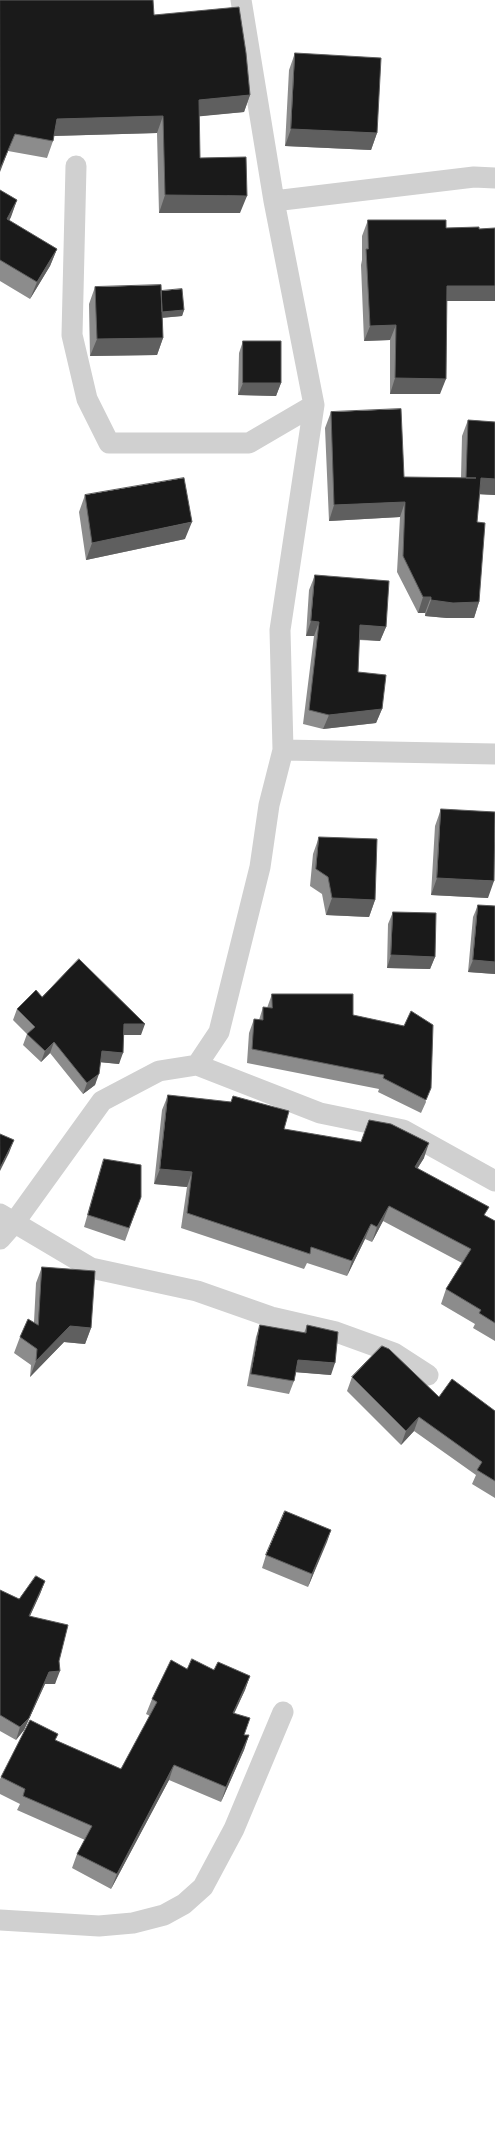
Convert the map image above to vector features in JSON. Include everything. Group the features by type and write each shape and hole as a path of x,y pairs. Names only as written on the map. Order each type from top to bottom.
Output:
{"street":[{"path":"197,1065 219,1032 260,867 270,805 283,750 280,630 314,405 274,201 241,0"},
{"path":"76,166 72,335 87,399 109,443 250,443 314,405"},
{"path":"274,201 474,177 495,178"},
{"path":"283,750 495,754"},
{"path":"428,1375 394,1353 336,1332 271,1317 197,1291 91,1268 5,1225 102,1101 160,1072 197,1065 320,1113 403,1130 495,1181"},
{"path":"0,1920 108,1925 133,1923 164,1915 184,1904 203,1887 234,1828 283,1712"}],"building":[{"path":"0,0 153,0 154,15 239,7 250,95 199,100 200,158 246,157 247,196 165,195 163,116 57,119 53,141 15,134 0,169"},
{"path":"295,53 381,58 377,133 291,129"},
{"path":"0,190 17,200 7,219 57,249 37,282 0,260"},
{"path":"368,220 446,220 446,228 495,228 495,286 447,286 446,379 395,378 396,325 370,326 366,249 368,249"},
{"path":"161,285 163,338 97,339 95,287"},
{"path":"182,289 184,310 162,312 161,291"},
{"path":"243,341 281,341 281,383 243,383"},
{"path":"401,409 404,477 466,478 468,420 495,422 495,479 481,478 477,522 485,523 479,602 453,603 431,600 431,597 423,597 403,556 405,502 334,505 331,412"},
{"path":"184,478 192,522 92,543 85,495"},
{"path":"315,575 389,581 386,627 360,625 358,672 386,675 382,709 329,715 309,710 319,622 311,621"},
{"path":"441,809 495,812 494,881 437,878"},
{"path":"319,837 377,839 375,900 332,898 328,877 316,869"},
{"path":"478,905 495,906 495,962 473,960"},
{"path":"393,912 436,913 435,957 391,955"},
{"path":"79,959 145,1024 124,1024 123,1053 102,1051 99,1074 87,1083 54,1042 45,1051 27,1034 35,1027 17,1009 36,990 42,997"},
{"path":"272,994 353,994 353,1015 404,1026 411,1011 433,1025 431,1088 426,1100 383,1078 384,1075 252,1049 254,1019 263,1020 263,1007 272,1008"},
{"path":"168,1095 231,1102 233,1096 289,1111 284,1129 361,1142 369,1120 391,1124 429,1143 415,1167 489,1207 484,1215 495,1221 495,1323 479,1313 481,1310 446,1289 471,1249 389,1206 377,1227 371,1224 352,1261 311,1247 310,1254 187,1213 192,1172 160,1169"},
{"path":"0,1134 14,1140 0,1168"},
{"path":"104,1159 141,1165 141,1197 129,1228 88,1215"},
{"path":"42,1267 95,1271 91,1328 70,1326 36,1361 37,1349 20,1337 28,1319 38,1325"},
{"path":"260,1325 306,1333 307,1325 338,1332 335,1363 298,1360 294,1381 251,1374"},
{"path":"382,1346 389,1349 439,1397 452,1379 495,1411 495,1481 477,1470 482,1462 419,1417 406,1431 352,1377"},
{"path":"285,1511 331,1530 312,1574 266,1555"},
{"path":"36,1576 45,1581 29,1616 68,1625 59,1661 60,1671 49,1672 29,1718 20,1727 0,1715 0,1590 19,1599"},
{"path":"192,1659 214,1670 218,1662 250,1676 233,1713 250,1718 244,1735 249,1735 226,1787 174,1765 117,1874 77,1854 92,1826 23,1796 25,1789 1,1777 30,1720 58,1734 55,1740 121,1769 157,1702 152,1699 171,1660 187,1669"}]}
